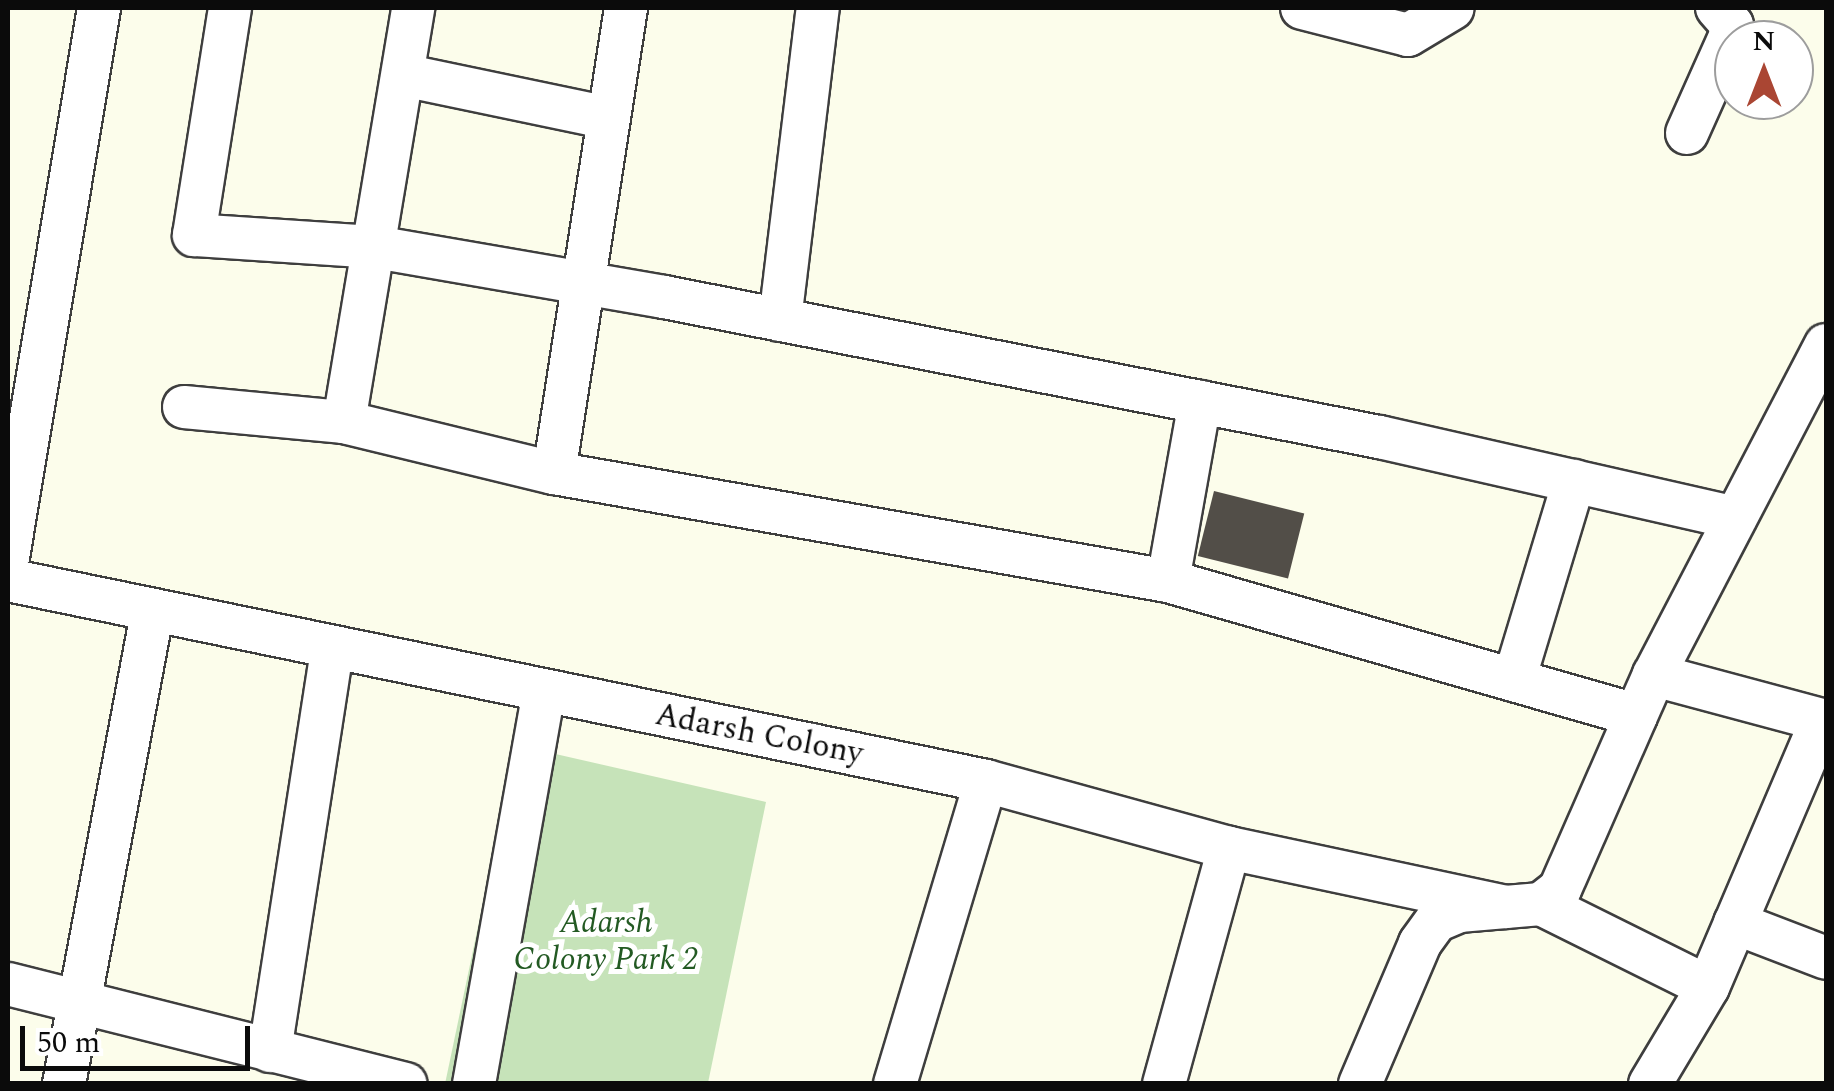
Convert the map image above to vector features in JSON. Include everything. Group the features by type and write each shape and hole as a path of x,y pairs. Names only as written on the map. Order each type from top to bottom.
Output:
{"street":[{"path":"8,557 100,8"},
{"path":"230,8 194,236 375,247 780,320 1200,402 1735,518"},
{"path":"344,422 413,8"},
{"path":"554,473 580,284 626,8"},
{"path":"780,320 818,8"},
{"path":"1302,8 1408,35 1453,8"},
{"path":"1687,133 1730,37 1732,25 1718,8"},
{"path":"403,75 609,118"},
{"path":"1360,1084 1436,921 1459,911 1523,906 1560,889 1654,675 1826,344"},
{"path":"1168,580 1200,402"},
{"path":"184,407 344,422 554,473 1168,580 1636,716"},
{"path":"1514,680 1574,481"},
{"name":"Adarsh Colony","path":"8,580 152,614 986,781 1230,848 1523,906 1708,986"},
{"path":"64,1084 152,614"},
{"path":"270,1051 332,649"},
{"path":"1650,1084 1708,986 1824,720 1654,675"},
{"path":"474,1084 544,691"},
{"path":"895,1084 986,781"},
{"path":"1164,1084 1230,848"},
{"path":"1735,923 1826,958"},
{"path":"8,984 77,1005 406,1084"}],"green space":[{"name":"Adarsh Colony Park 2","path":"516,745 766,802 708,1083 445,1084"}],"building":[{"path":"1214,491 1304,513 1288,579 1198,556"}]}
